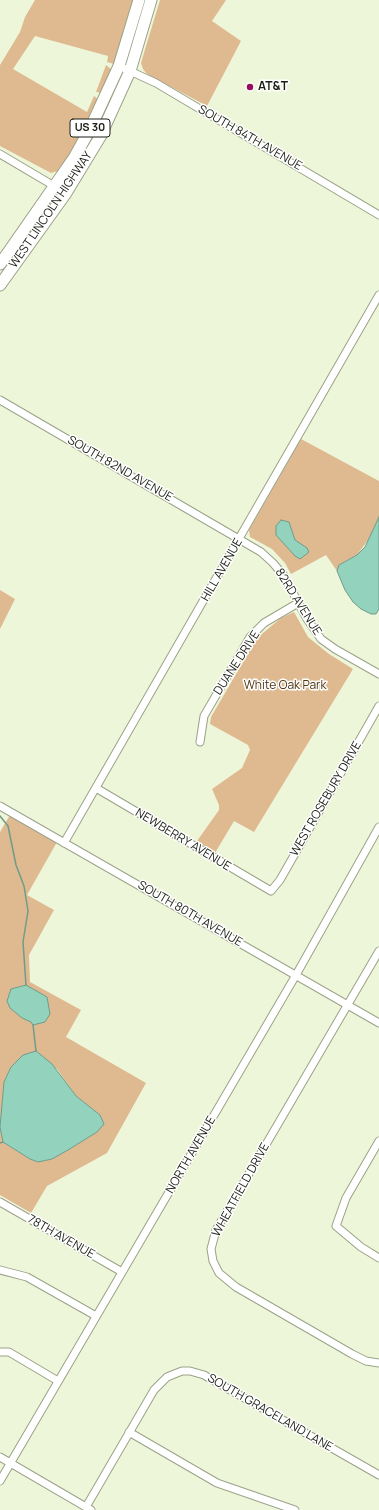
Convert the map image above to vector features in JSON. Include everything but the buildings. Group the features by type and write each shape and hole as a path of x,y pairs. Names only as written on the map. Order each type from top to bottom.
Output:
{"main road":[{"name":"WEST LINCOLN HIGHWAY","path":"0,264 55,186 89,131 119,66 139,0"},
{"name":"WEST LINCOLN HIGHWAY","path":"0,285 66,192 100,137 130,71 151,0"}],"street":[{"name":"SOUTH 84TH AVENUE","path":"119,66 156,83 379,215"},
{"path":"0,154 66,192"},
{"name":"HILL AVENUE","path":"64,843 379,295"},
{"name":"SOUTH 82ND AVENUE","path":"0,400 240,539"},
{"name":"82RD AVENUE","path":"240,539 273,563 284,576 298,603 322,639 335,649 379,674"},
{"name":"DUANE DRIVE","path":"200,742 204,716 250,637 264,623 298,603"},
{"name":"WEST ROSEBURY DRIVE","path":"271,891 280,880 379,706"},
{"name":"NEWBERRY AVENUE","path":"96,788 271,891"},
{"name":"SOUTH 80TH AVENUE","path":"0,806 379,1023"},
{"name":"NORTH AVENUE","path":"0,1481 296,975 379,827"},
{"name":"WHEATFIELD DRIVE","path":"379,951 216,1230 211,1249 213,1261 219,1273 236,1287 352,1354 366,1361 379,1363"},
{"path":"379,1141 346,1198 336,1226 361,1247 379,1258"},
{"name":"78TH AVENUE","path":"0,1202 122,1272"},
{"path":"0,1270 27,1277 96,1316"},
{"path":"0,1352 9,1352 58,1381"},
{"name":"SOUTH GRACELAND LANE","path":"89,1509 154,1390 162,1381 182,1371 198,1372 379,1475"},
{"path":"130,1432 217,1483 295,1510"},
{"path":"0,1457 89,1509"}],"green space":[{"path":"35,0 135,0 114,64 107,62 108,56 35,36 13,69 87,112 94,96 99,100 88,125 61,170 51,173 0,146 0,65 20,32 25,17"},
{"path":"160,0 226,0 212,21 241,41 207,106 147,74 143,69 141,63"},
{"path":"106,65 112,70 103,93 96,92"},
{"path":"301,439 379,481 379,517 371,536 357,555 339,565 337,571 326,555 291,574 285,563 272,549 250,537 249,530"},
{"path":"0,590 15,599 0,629"},
{"name":"White Oak Park","path":"294,612 308,637 329,654 353,669 254,832 234,821 215,853 197,841 219,810 219,805 212,789 242,768 250,750 248,745 210,724 211,717 257,638 281,618"},
{"path":"10,815 57,842 27,895 54,910 29,955 30,982 81,1010 66,1037 146,1083 107,1153 47,1186 31,1213 0,1195 0,1127 0,832","holes":["23,1055 57,1069 76,1096 100,1115 97,1132 52,1159 38,1162 30,1159 3,1142 0,1127 4,1082 11,1067"]}],"shaded area":[{"path":"379,517 379,609 376,614 371,614 361,609 353,602 345,590 337,571 339,565 357,555 365,547"},
{"path":"281,520 289,522 295,540 307,548 309,552 300,559 295,556 276,535 276,526"},
{"path":"26,985 47,997 50,1014 45,1022 33,1025 31,1022 22,1018 10,1008 7,1001 11,989"},
{"path":"36,1051 52,1064 76,1096 100,1115 104,1124 97,1132 68,1150 52,1159 38,1162 30,1159 3,1142 0,1127 4,1082 11,1067 23,1055"}],"waterway":[{"path":"0,816 8,826 16,865 24,886 28,911 23,942 26,985"},
{"path":"33,1025 36,1051"}],"place":[{"name":"AT&T","path":"250,87"}]}
